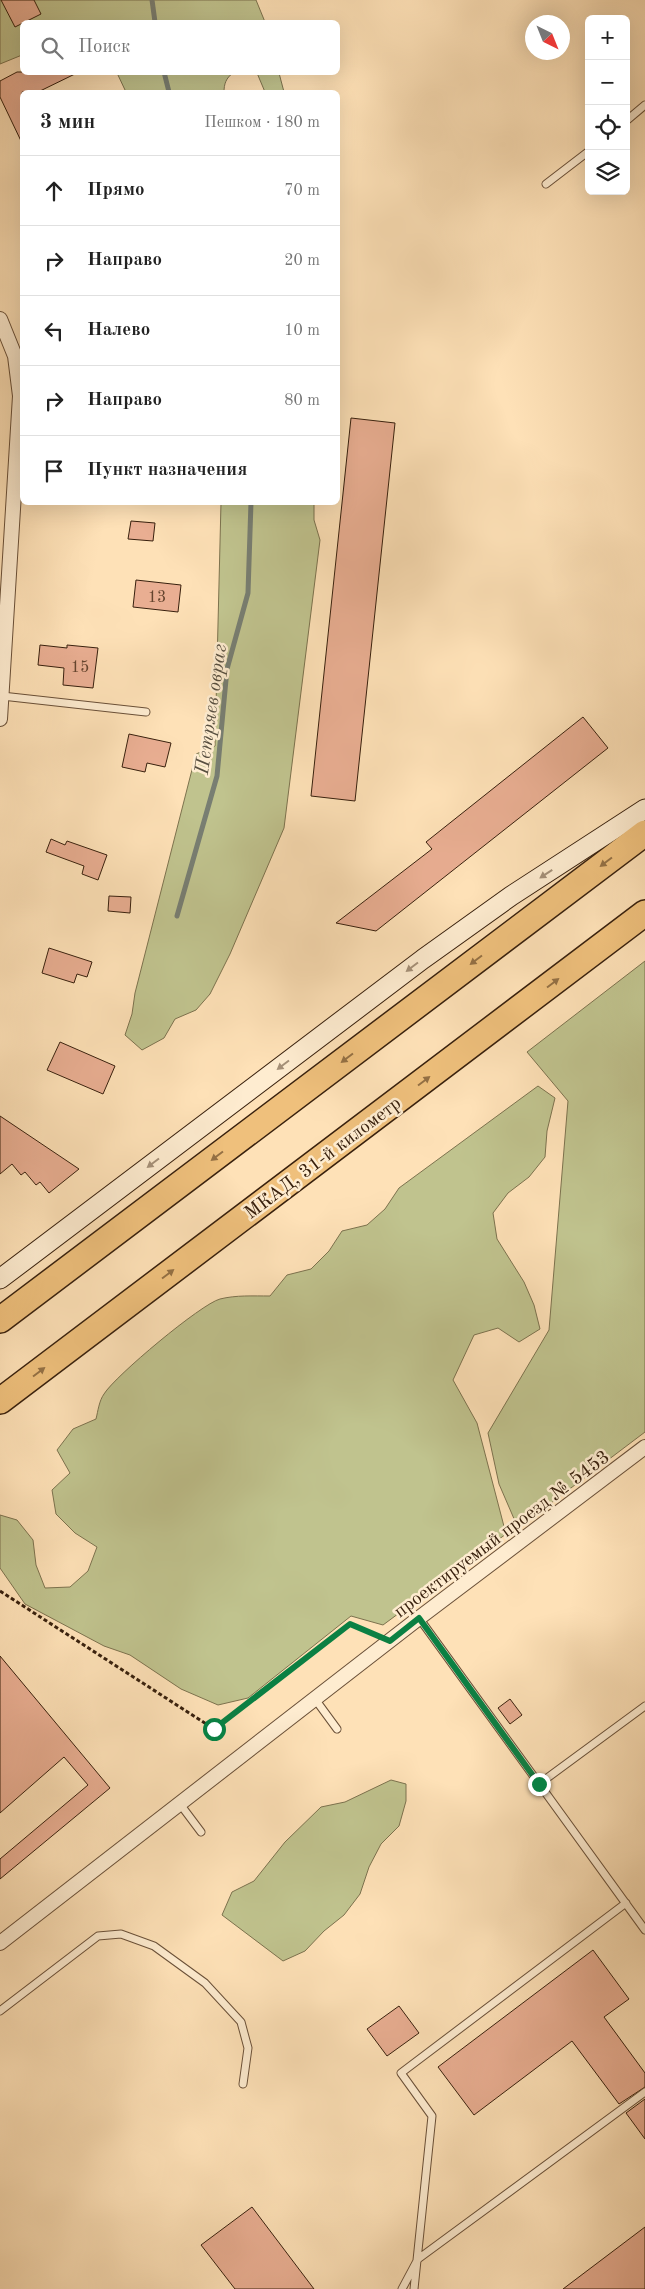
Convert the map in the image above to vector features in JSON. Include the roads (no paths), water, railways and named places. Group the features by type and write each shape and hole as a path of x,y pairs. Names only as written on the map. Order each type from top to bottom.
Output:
{"highway":[{"path":"0,1320 645,833"},
{"name":"МКАД, 31-й километр","path":"0,1401 645,913"}],"main road":[{"path":"0,1279 423,959 511,896 645,809"}],"street":[{"path":"0,318 15,356 20,396 0,719"},
{"name":"проектируемый проезд № 5453","path":"0,1944 419,1618 645,1446"}],"lane":[{"path":"630,118 645,105"},
{"path":"546,184 585,154"},
{"path":"2,696 146,712"},
{"path":"419,1618 645,1930"},
{"path":"315,1699 337,1729"},
{"path":"539,1784 645,1706"},
{"path":"180,1804 201,1832"},
{"path":"414,2289 432,2116 401,2073 626,1904"},
{"path":"0,2011 98,1936 121,1934 154,1946 198,1977 241,2022 248,2048 243,2084"},
{"path":"402,2289 418,2259 645,2092"}],"waterway":[{"name":"Петряев овраг","path":"152,0 155,20"},
{"name":"Петряев овраг","path":"165,75 168,90"},
{"name":"Петряев овраг","path":"177,916 217,776 227,669 248,593 251,505"}]}
